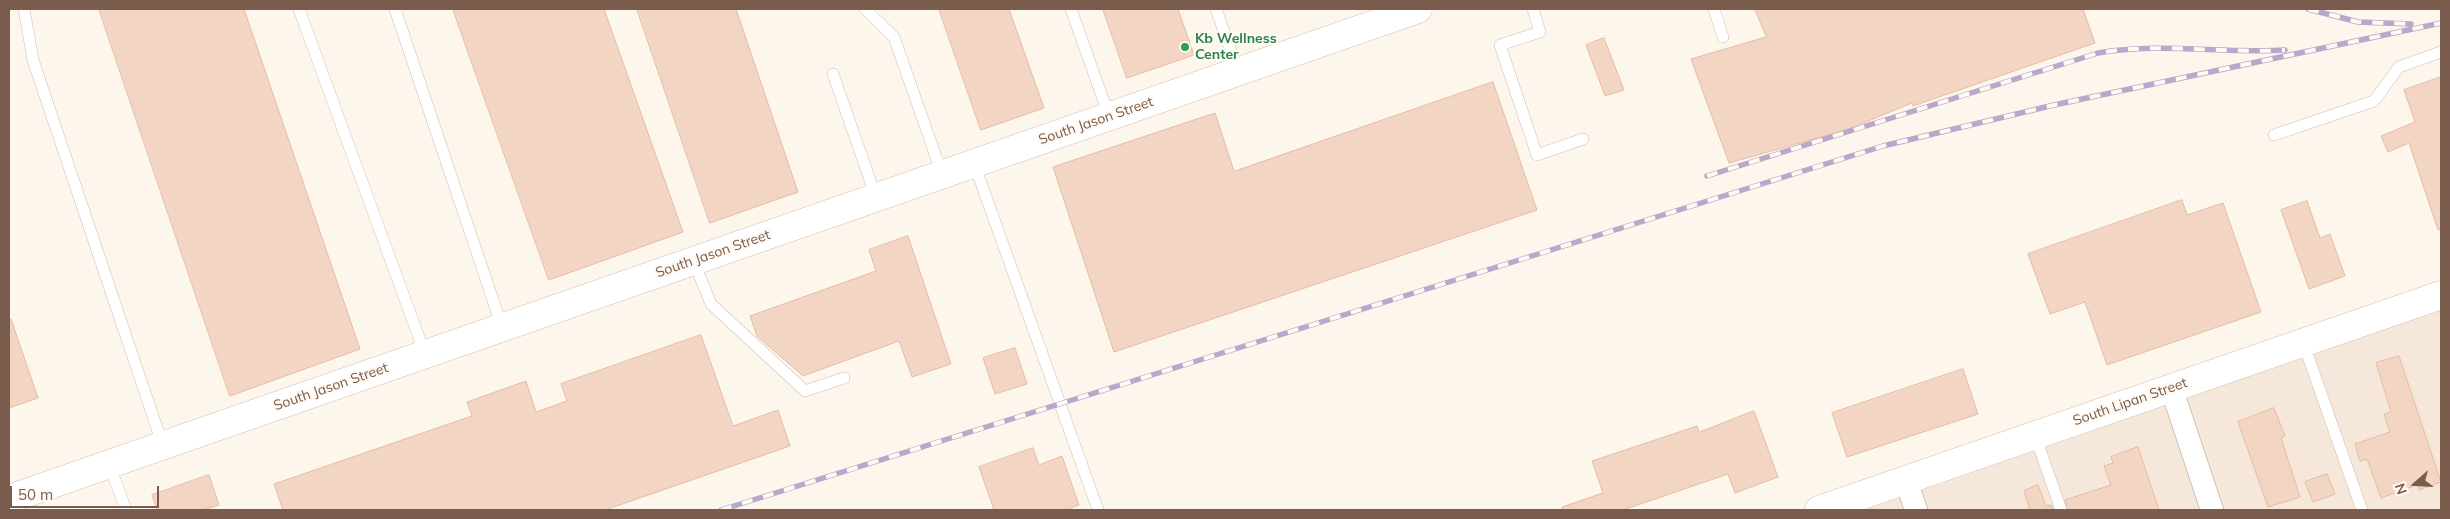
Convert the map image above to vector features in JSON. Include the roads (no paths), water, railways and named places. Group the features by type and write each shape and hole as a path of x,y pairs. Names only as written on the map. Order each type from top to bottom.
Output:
{"street":[{"name":"South Jason Street","path":"9,499 1418,9"},
{"name":"South Lipan Street","path":"1820,510 2303,342 2441,297"},
{"path":"2171,388 2212,510"},
{"path":"1906,480 1916,510"}],"lane":[{"path":"24,9 33,60 163,446"},
{"path":"299,9 425,354"},
{"path":"394,9 502,327"},
{"path":"865,9 894,37 942,174"},
{"path":"1071,9 1108,116"},
{"path":"1216,9 1238,71"},
{"path":"1532,9 1540,32 1500,45 1537,155 1583,139"},
{"path":"1714,9 1723,37"},
{"path":"2274,135 2374,101 2399,67 2441,52"},
{"path":"833,74 876,197"},
{"path":"974,163 1098,510"},
{"path":"694,260 711,304 806,391 844,378"},
{"path":"2303,342 2362,510"},
{"path":"2034,435 2061,510"},
{"path":"109,464 126,510"}],"railway":[{"path":"2308,9 2358,22 2411,24"},
{"path":"721,510 1883,146 2054,105 2441,23"},
{"path":"1707,176 2098,53 2145,48 2238,51 2285,50"}],"place":[{"name":"Kb Wellness Center","path":"1185,47"}]}
